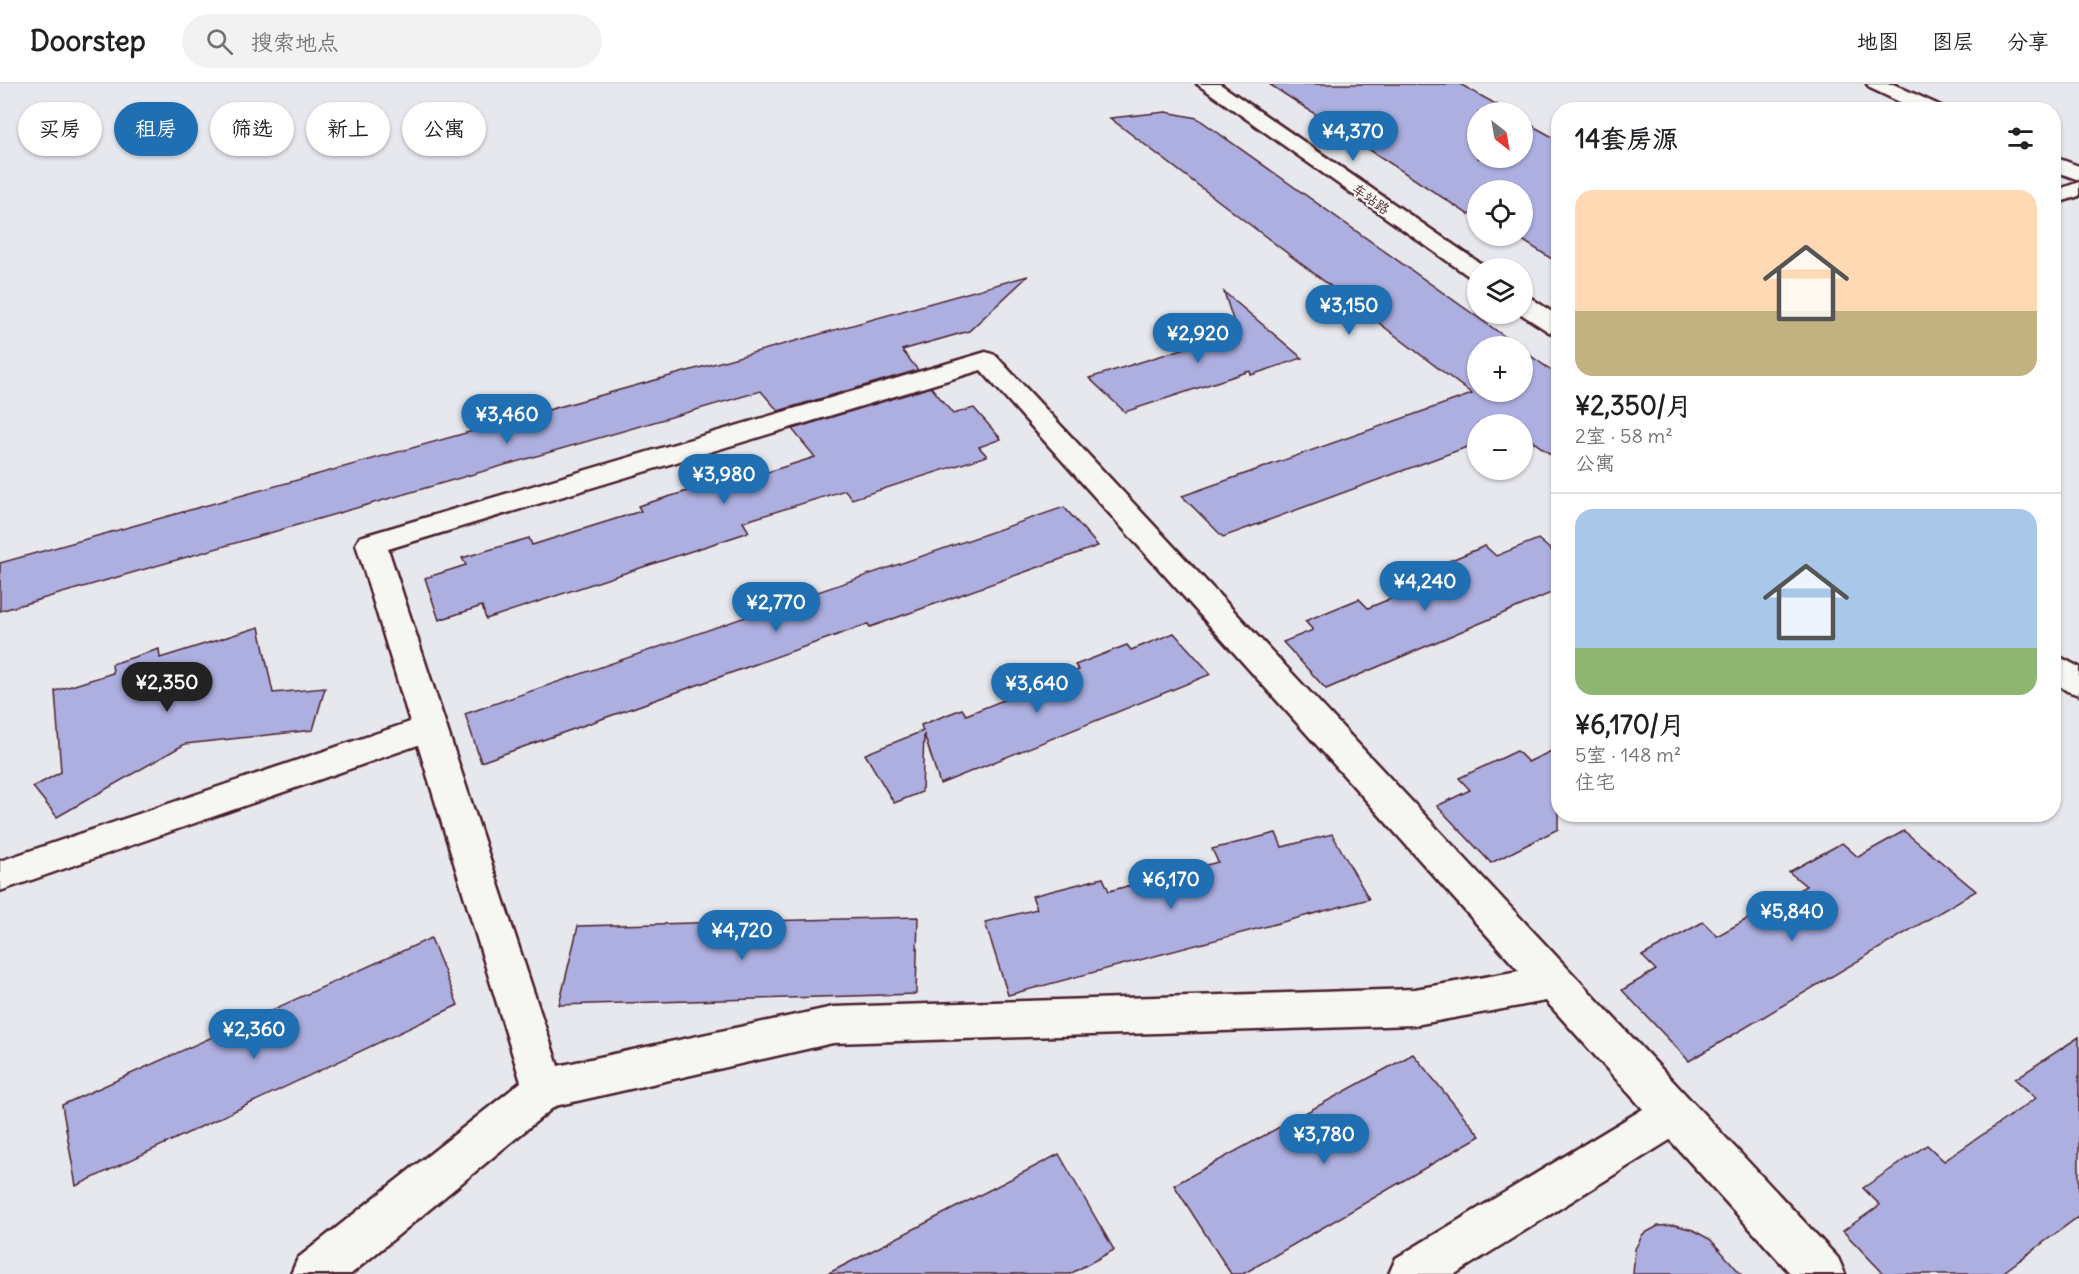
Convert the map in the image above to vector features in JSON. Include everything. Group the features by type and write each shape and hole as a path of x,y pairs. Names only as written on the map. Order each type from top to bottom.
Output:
{"street":[{"name":"车站路","path":"1207,84 1467,264"},
{"path":"1877,84 1916,102"},
{"path":"2061,166 2079,174"},
{"path":"2061,195 2079,189"},
{"path":"1533,310 1551,322"},
{"path":"544,1089 371,544 986,360 1822,1274"},
{"path":"2061,671 2079,683"},
{"path":"0,876 430,728"},
{"path":"314,1274 544,1089 833,1025 1415,1007 1555,982"},
{"path":"1412,1274 1675,1113"}],"building":[{"path":"1269,84 1460,84 1492,102 1467,102 1467,168 1533,168 1533,126 1551,136 1551,258 1532,246 1533,180 1467,180 1467,214"},
{"path":"1166,112 1197,118 1467,310 1467,324 1487,324 1504,336 1467,336 1467,390 1110,118"},
{"path":"1028,276 969,331 902,350 918,370 778,411 761,391 0,611 0,563"},
{"path":"1224,292 1302,358 1251,375 1250,371 1125,412 1089,378 1237,332"},
{"path":"1533,358 1551,370 1551,455 1533,441 1533,414 1467,414 1467,447 1223,537 1182,496 1467,396 1467,402 1533,402"},
{"path":"931,387 953,414 974,408 1001,439 979,447 987,456 852,499 845,490 743,522 749,532 486,619 482,606 439,620 425,578 466,565 462,558 529,538 532,545 641,511 638,506 698,488 701,493 815,457 792,429"},
{"path":"1064,507 1098,546 870,627 868,624 481,762 465,714"},
{"path":"1538,539 1551,550 1551,593 1326,689 1283,642 1313,630 1305,621 1359,599 1368,608 1448,575 1437,566 1485,546 1496,556"},
{"path":"259,627 273,693 325,688 313,730 185,744 57,817 33,787 61,772 55,691 113,673 112,664 159,649 160,658"},
{"path":"1174,633 1211,674 940,784 924,734 922,792 894,803 865,754 923,731 921,725 962,709 966,715 1079,670 1075,665 1127,645 1131,650"},
{"path":"1517,751 1528,762 1551,751 1551,822 1558,822 1558,829 1491,863 1437,806 1470,790 1459,778"},
{"path":"1904,831 1976,891 1689,1061 1622,990 1656,970 1642,956 1703,922 1717,936 1806,886 1789,872 1842,843 1858,857"},
{"path":"1276,833 1282,847 1332,834 1369,899 1008,995 985,922 1037,909 1032,896 1103,878 1109,891 1218,862 1212,849"},
{"path":"918,917 916,994 559,1005 578,926"},
{"path":"431,938 458,1005 76,1186 62,1105"},
{"path":"2079,1037 2079,1216 2001,1274 1884,1274 1843,1231 1880,1205 1863,1188 1927,1145 1944,1161 2036,1098 2015,1079"},
{"path":"1413,1054 1480,1136 1243,1274 1231,1274 1174,1185"},
{"path":"1059,1154 1114,1250 1070,1274 827,1274"},
{"path":"1675,1225 1693,1230 1711,1240 1741,1274 1633,1274 1635,1249 1643,1234 1658,1226"}]}
